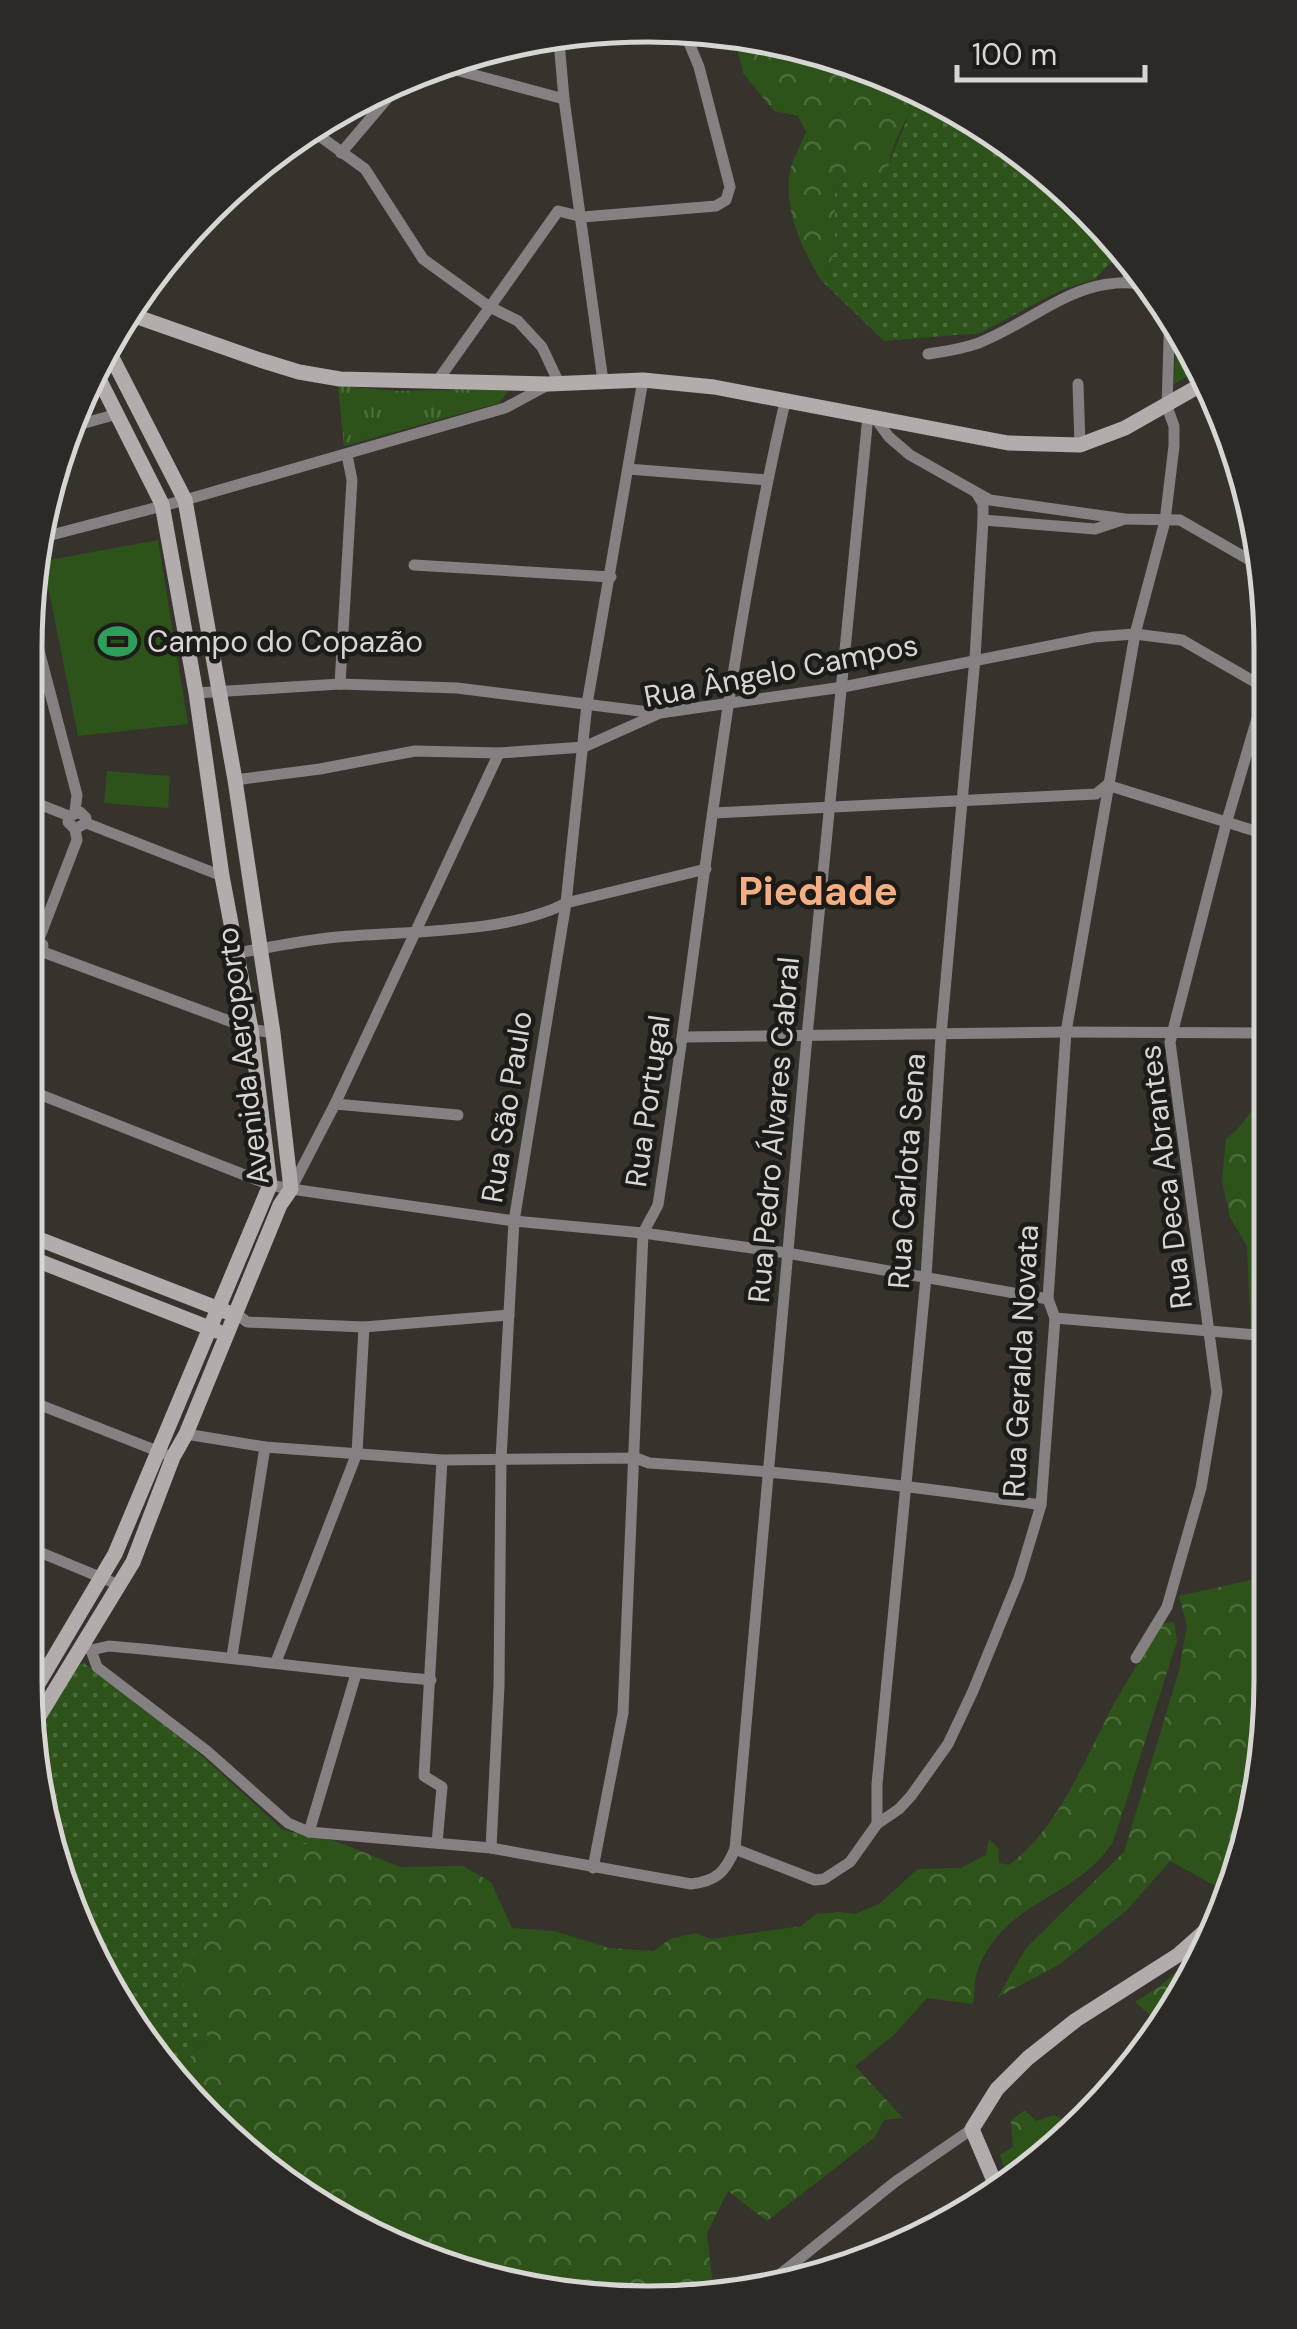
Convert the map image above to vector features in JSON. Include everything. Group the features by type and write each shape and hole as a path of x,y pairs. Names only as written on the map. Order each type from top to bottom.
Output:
{"street":[{"path":"436,383 558,211 582,216 716,206 726,200 730,187 720,139 690,44"},
{"path":"561,49 603,381"},
{"path":"470,70 564,99"},
{"path":"341,153 383,104"},
{"path":"322,139 364,170 423,259 488,306 518,322 542,347 554,383"},
{"path":"928,354 983,342 1065,296 1128,280"},
{"path":"141,318 299,372 340,379 436,383 643,380 714,388 1008,443 1080,446 1167,408 1196,390"},
{"name":"Rua Geralda Novata","path":"735,1848 808,1879 824,1879 850,1862 877,1824 911,1796 948,1744 1019,1578 1041,1505 1055,1318 1048,1299 1066,1032 1134,634 1165,522 1174,446 1174,426 1167,408 1169,340"},
{"name":"Avenida Aeroporto","path":"43,1688 87,1647 133,1562 173,1457 227,1335 242,1318 280,1205 291,1189 273,1032 235,780 185,500 114,363"},
{"name":"Rua São Paulo","path":"490,1848 499,1686 501,1459 514,1222 566,903 588,704 643,380"},
{"path":"53,534 505,408 554,383"},
{"path":"1078,384 1080,446"},
{"name":"Avenida Aeroporto","path":"43,1681 102,1578 270,1185 251,1029 222,876 196,693 162,504 102,386"},
{"name":"Rua Portugal","path":"593,1868 623,1714 643,1233 658,1205 727,704 785,402"},
{"path":"87,422 116,414"},
{"path":"871,417 910,455 990,500 1125,519 1180,520 1247,559"},
{"name":"Rua Pedro Álvares Cabral","path":"735,1848 807,1036 871,417"},
{"path":"340,684 352,480 346,454"},
{"path":"628,469 767,480"},
{"path":"977,494 984,504 984,520"},
{"path":"984,520 990,500"},
{"path":"984,520 1094,529 1125,519"},
{"name":"Rua Carlota Sena","path":"877,1824 877,1784 926,1277 941,1035 984,520"},
{"path":"414,564 612,577"},
{"name":"Rua Ângelo Campos","path":"235,780 415,751 500,753 584,747 660,713 843,687 1094,637 1134,634 1182,640 1254,681"},
{"path":"43,665 77,795 68,822 222,876"},
{"path":"196,693 340,684 457,688 660,713"},
{"name":"Rua Deca Abrantes","path":"1136,1658 1167,1607 1201,1488 1216,1392 1170,1042 1254,731"},
{"path":"291,1189 500,753"},
{"path":"714,813 1096,794 1107,785 1254,831"},
{"path":"43,805 72,814"},
{"path":"43,924 80,826"},
{"path":"238,952 336,937 414,933 548,912 566,903 706,870"},
{"path":"43,953 251,1029 273,1032"},
{"path":"684,1037 1254,1033"},
{"path":"43,1096 270,1185 514,1222 643,1233 787,1253 1048,1299"},
{"path":"335,1104 458,1115"},
{"path":"43,1241 242,1318 364,1327 509,1315"},
{"path":"43,1263 227,1335"},
{"path":"1055,1318 1254,1335"},
{"path":"276,1662 357,1454 364,1327"},
{"path":"43,1406 173,1457"},
{"path":"186,1434 265,1447 442,1460 636,1458 648,1463 904,1484 1041,1505"},
{"path":"232,1656 265,1447"},
{"path":"437,1843 442,1788 424,1776 442,1460"},
{"path":"43,1553 120,1585"},
{"path":"432,1680 356,1674 232,1656 87,1647 96,1667 207,1751 288,1823 309,1832 490,1848 691,1884 716,1878 728,1865 735,1848"},
{"path":"309,1832 356,1674"},
{"path":"784,2271 895,2182 972,2129 997,2089 1028,2058 1076,2020 1197,1938"},
{"path":"972,2129 993,2178"}],"green space":[{"path":"737,49 805,63 913,103 887,171 869,184 847,177 835,188 835,251 822,281 802,245 788,189 790,171 806,132 798,116 774,111 743,73"},
{"path":"912,103 917,105 1017,168 1077,220 1115,262 1095,279 1061,290 980,333 884,341 822,281 835,251 835,188 846,177 887,171"},
{"path":"1176,351 1189,375 1174,384"},
{"path":"338,386 399,391 511,388 499,403 344,446"},
{"name":"Campo do Copazão","path":"158,540 188,724 78,736 47,580 49,560"},
{"path":"107,771 170,776 168,808 104,803"},
{"path":"1254,1107 1254,1332 1247,1246 1230,1217 1222,1181 1226,1139"},
{"path":"1254,1568 1249,1760 1234,1837 1217,1887 1170,1861 1127,1910 1060,1964 998,1997 1026,1948 1124,1852 1179,1671 1187,1626 1179,1596 1251,1580"},
{"path":"1174,1622 1177,1641 1113,1842 1080,1876 1007,1926 977,1970 973,2004 927,1998 894,2035 855,2066 903,2118 884,2120 875,2137 767,2221 728,2191 707,2233 712,2283 648,2286 569,2281 492,2266 417,2240 345,2205 280,2161 220,2109 182,2066 208,2037 178,1974 235,1902 294,1845 335,1841 401,1867 463,1866 491,1882 512,1928 554,1931 609,1948 654,1951 670,1939 695,1933 711,1939 801,1926 816,1914 855,1914 879,1904 918,1869 961,1868 986,1855 989,1839 998,1848 999,1863 1009,1865 1057,1812 1162,1624"},
{"path":"84,1663 191,1746 283,1830 335,1841 294,1846 208,2037 181,2066 145,2017 105,1949 63,1837 44,1719 77,1665"},
{"path":"1183,1966 1152,2017 1135,2002"},
{"path":"1025,2110 1036,2121 1054,2115 1064,2121 1005,2170 1000,2155 1013,2147 1011,2121"}],"place":[{"name":"Campo do Copazão","path":"117,642"}],"district":[{"name":"Piedade","path":"818,891"}]}
